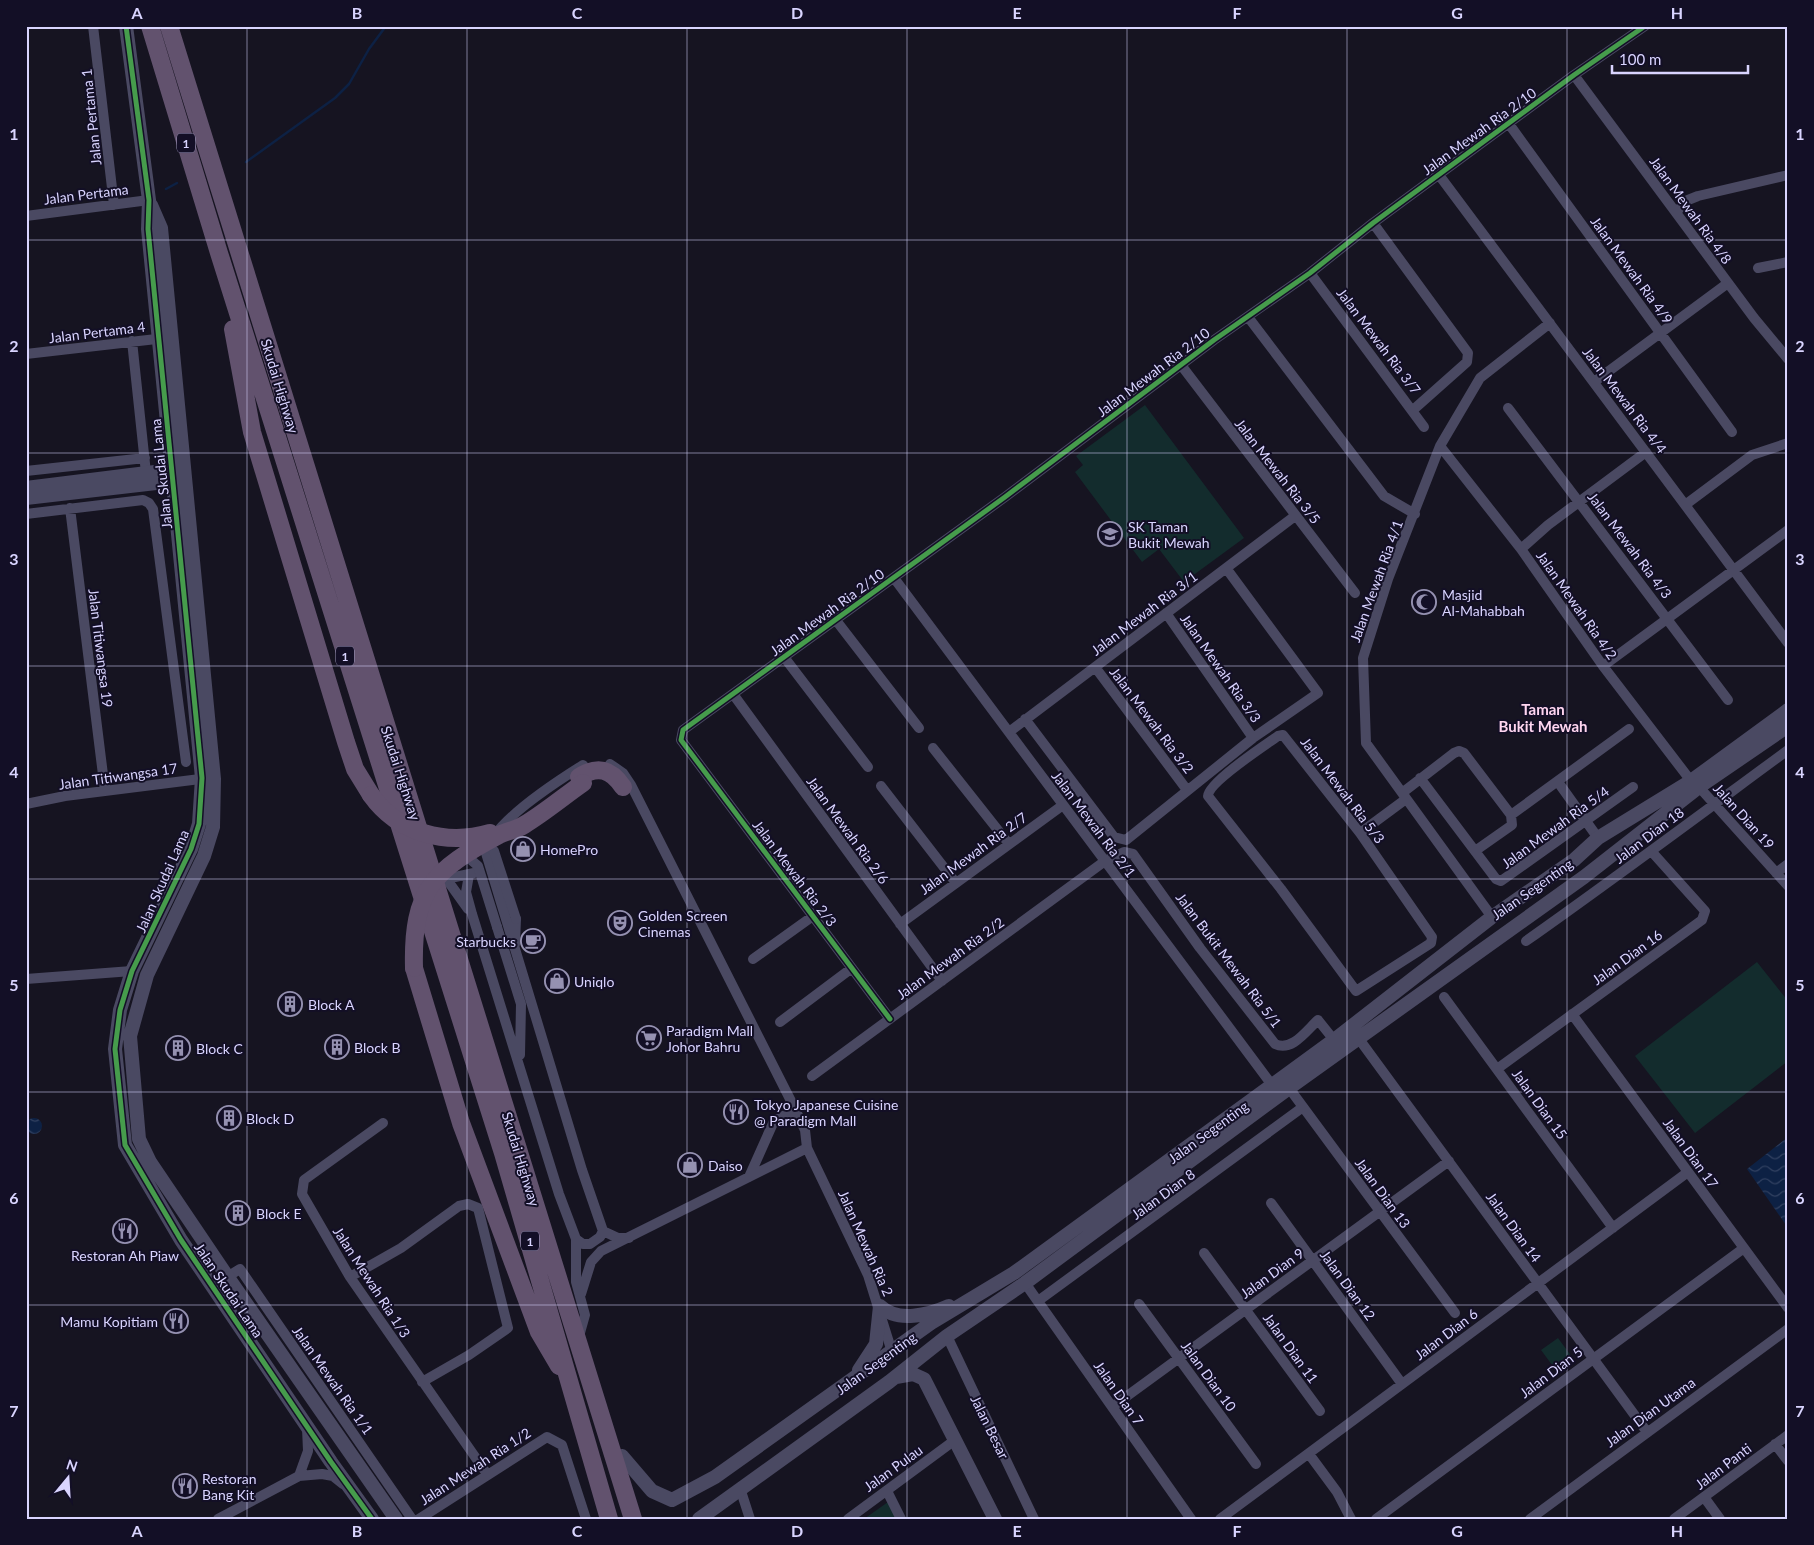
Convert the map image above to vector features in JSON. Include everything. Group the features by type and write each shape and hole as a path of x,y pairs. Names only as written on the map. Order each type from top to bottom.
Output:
{"highway":[{"name":"Skudai Highway","path":"150,26 219,253 503,1153 555,1326 570,1386 609,1519"},
{"name":"Skudai Highway","path":"169,26 633,1519"},
{"path":"219,253 252,432 346,742 355,769 371,795 380,807 406,827 439,837 474,837 513,825 597,770 615,775 624,787 611,780"},
{"path":"570,1386 539,1332 461,1122 414,968 414,936 418,911 435,880 457,858 501,834 524,825 581,780"}],"street":[{"name":"Jalan Pertama 1","path":"93,26 114,205"},
{"name":"Jalan Skudai Lama","path":"126,26 149,200 148,229 165,338 213,827 204,856 147,975 130,1036 139,1139 150,1162 227,1277 396,1519"},
{"name":"Jalan Mewah Ria 2/10","path":"681,740 683,730 1310,273 1372,223 1574,75 1645,26"},
{"name":"Jalan Mewah Ria 4/8","path":"1574,75 1728,283 1788,360"},
{"name":"Jalan Mewah Ria 4/9","path":"1509,124 1732,432"},
{"name":"Jalan Mewah Ria 4/4","path":"1439,175 1788,643"},
{"path":"1676,212 1688,200 1698,196 1788,175"},
{"name":"Jalan Pertama","path":"26,216 149,200"},
{"path":"1372,223 1468,353 1467,362 1413,410"},
{"path":"1758,268 1788,262"},
{"name":"Jalan Mewah Ria 3/7","path":"1310,273 1424,426"},
{"path":"1594,382 1728,283"},
{"path":"1248,317 1384,496 1415,514"},
{"name":"Jalan Mewah Ria 4/1","path":"1492,917 1366,743 1363,658 1388,579 1440,446 1480,378 1550,323"},
{"name":"Jalan Pertama 4","path":"26,354 165,338"},
{"path":"132,341 146,473"},
{"name":"Jalan Mewah Ria 3/5","path":"1181,366 1355,592"},
{"name":"Jalan Mewah Ria 4/3","path":"1508,408 1580,501 1728,700"},
{"path":"1686,505 1752,454 1788,442"},
{"name":"Jalan Mewah Ria 4/2","path":"1440,446 1521,549 1603,666 1695,784"},
{"path":"1521,549 1580,501 1646,452"},
{"path":"26,471 145,458"},
{"path":"26,488 146,473 179,475"},
{"path":"26,498 179,475"},
{"path":"26,514 143,500 149,503 153,509 186,762"},
{"name":"Jalan Titiwangsa 19","path":"70,508 105,791"},
{"name":"Jalan Mewah Ria 3/1","path":"1008,732 1295,516"},
{"path":"1603,666 1788,530"},
{"path":"1025,719 1114,837 1126,840 1253,738 1318,693 1226,568"},
{"name":"Jalan Mewah Ria 2/1","path":"894,578 1272,1085"},
{"name":"Jalan Mewah Ria 3/3","path":"1166,613 1253,738"},
{"path":"835,619 919,728"},
{"path":"784,657 868,767"},
{"name":"Jalan Mewah Ria 3/2","path":"1095,667 1187,790"},
{"name":"Jalan Mewah Ria 2/6","path":"733,694 942,981"},
{"name":"Jalan Segenting","path":"703,1517 740,1488 892,1380 947,1336 1025,1283 1289,1088 1590,873 1695,784 1788,710"},
{"name":"Jalan Segenting","path":"622,1456 652,1491 672,1500 715,1477 892,1352 1014,1273 1334,1040 1492,917 1574,860 1598,838 1695,784 1788,726"},
{"path":"1511,815 1629,729"},
{"name":"Jalan Mewah Ria 5/3","path":"1283,735 1360,833 1432,937 1431,943 1356,991 1281,889 1208,796 1211,789 1242,762 1278,736 1283,735"},
{"name":"Jalan Mewah Ria 2/3","path":"681,740 890,1019"},
{"path":"933,748 1009,844"},
{"name":"Jalan Dian 18","path":"1526,941 1652,852 1788,750"},
{"path":"1360,833 1404,796 1420,778 1454,752 1460,751 1464,753 1511,815 1512,825 1475,850"},
{"name":"Jalan Mewah Ria 2","path":"603,1231 514,948 490,868 486,847 504,824 571,772 595,762 607,763 624,773 796,1110 805,1130 806,1148 868,1276 880,1306 892,1352"},
{"name":"Jalan Skudai Lama","path":"208,778 199,824 191,849 132,971 120,1010 115,1049 125,1145 181,1240 372,1519"},
{"name":"Jalan Titiwangsa 17","path":"26,804 105,791 208,778"},
{"name":"Jalan Mewah Ria 5/4","path":"1420,778 1496,879 1506,880 1633,788"},
{"path":"1558,782 1598,838"},
{"name":"Jalan Dian 19","path":"1695,784 1788,886"},
{"path":"881,786 956,883"},
{"name":"Jalan Mewah Ria 2/7","path":"900,924 1063,805"},
{"path":"485,843 494,850 516,919 514,948"},
{"path":"426,851 472,914"},
{"name":"Jalan Bukit Mewah Ria 5/1","path":"1105,861 1124,852 1133,854 1200,948 1275,1044 1282,1047 1288,1046 1318,1020 1334,1040"},
{"name":"Jalan Dian 16","path":"1497,1068 1704,916 1705,911 1652,852"},
{"path":"457,858 470,859 478,866 521,1004 519,1062"},
{"path":"1574,860 1571,866 1572,872 1578,877 1590,873"},
{"name":"Jalan Mewah Ria 2/2","path":"812,1076 1105,861"},
{"path":"1776,873 1788,864"},
{"path":"443,874 455,877 469,875 490,868"},
{"path":"469,875 466,892 472,914 559,1194 576,1239 576,1282 581,1296 584,1323 578,1340"},
{"path":"1529,890 1536,889 1546,892 1547,897 1541,909"},
{"path":"753,960 813,916"},
{"path":"780,1022 852,968"},
{"path":"26,979 132,971"},
{"name":"Jalan Dian 15","path":"1444,997 1613,1228"},
{"name":"Jalan Dian 17","path":"1572,1014 1788,1308"},
{"name":"Jalan Dian 14","path":"1359,1039 1647,1432"},
{"name":"Jalan Dian 13","path":"1289,1088 1455,1313"},
{"name":"Jalan Dian 8","path":"1038,1301 1303,1108"},
{"path":"754,1175 774,1121 796,1110"},
{"name":"Jalan Mewah Ria 1/3","path":"383,1123 304,1180 302,1186 304,1201 350,1277 487,1474"},
{"path":"125,1145 139,1139"},
{"path":"581,1296 591,1262 601,1251 806,1148"},
{"name":"Jalan Dian 9","path":"1112,1407 1449,1161"},
{"name":"Jalan Dian 6","path":"1220,1519 1688,1172"},
{"name":"Jalan Dian 12","path":"1271,1203 1402,1384"},
{"path":"350,1277 400,1248 459,1206 468,1204 478,1208 508,1328 505,1332 469,1355 422,1382"},
{"path":"576,1239 583,1244 590,1244 600,1237 603,1231 618,1238 628,1238"},
{"name":"Jalan Dian 5","path":"1376,1519 1744,1248"},
{"name":"Jalan Dian 11","path":"1204,1253 1320,1412"},
{"name":"Jalan Mewah Ria 1/1","path":"227,1277 240,1269 412,1519"},
{"path":"213,1286 223,1286 227,1277"},
{"path":"880,1306 886,1313 896,1316 911,1316 943,1309 975,1293 1008,1283 1025,1283"},
{"name":"Jalan Dian 7","path":"1025,1283 1191,1519"},
{"name":"Jalan Dian 10","path":"1139,1304 1256,1464"},
{"path":"851,1381 872,1353 876,1344 880,1306"},
{"name":"Jalan Dian Utama","path":"1530,1519 1788,1329"},
{"name":"Jalan Besar","path":"947,1336 1034,1519"},
{"path":"892,1352 906,1361 921,1356"},
{"path":"892,1352 892,1380 913,1374 924,1379 995,1519"},
{"path":"299,1476 308,1451 307,1426"},
{"path":"703,1517 741,1479 751,1453 754,1454 757,1460 768,1462 822,1430"},
{"name":"Jalan Panti","path":"1674,1519 1788,1434"},
{"name":"Jalan Mewah Ria 1/2","path":"419,1519 547,1437 562,1445 586,1519"},
{"name":"Jalan Pulau","path":"848,1519 955,1440"},
{"path":"1775,1444 1788,1461"},
{"path":"1309,1454 1337,1492 1351,1519"},
{"path":"218,1519 299,1476 312,1474 333,1476 354,1494"},
{"path":"740,1488 750,1519"},
{"path":"887,1491 901,1519"},
{"path":"1704,1497 1720,1519"}],"green space":[{"path":"1145,405 1244,538 1184,582 1159,549 1142,562 1075,472 1083,465 1076,456"},
{"path":"1757,962 1788,1001 1788,1061 1695,1133 1635,1056"},
{"path":"1558,1338 1572,1357 1555,1369 1541,1350"},
{"path":"888,1502 896,1519 864,1519"}],"water":[{"path":"31,1118 37,1118 42,1123 40,1132 31,1134 26,1129 26,1123"},
{"path":"1788,1137 1788,1228 1747,1169"}],"waterway":[{"path":"246,162 335,98 349,84 369,49 386,26"},
{"path":"166,189 177,183"}],"cycle path":[{"path":"126,26 149,200 148,229 202,778 199,824 191,849 132,971 120,1010 115,1049 125,1145 181,1240 331,1462 372,1519"},
{"path":"890,1019 681,740 683,730 1005,497 1214,340 1310,273 1373,223 1574,75 1645,26"}],"place":[{"name":"SK Taman Bukit Mewah","path":"1110,534"},
{"name":"Masjid Al-Mahabbah","path":"1424,602"},
{"name":"HomePro","path":"523,849"},
{"name":"Golden Screen Cinemas","path":"620,923"},
{"name":"Starbucks","path":"533,941"},
{"name":"Uniqlo","path":"557,981"},
{"name":"Block A","path":"290,1004"},
{"name":"Paradigm Mall Johor Bahru","path":"649,1038"},
{"name":"Block B","path":"337,1047"},
{"name":"Block C","path":"178,1048"},
{"name":"Tokyo Japanese Cuisine @ Paradigm Mall","path":"736,1112"},
{"name":"Block D","path":"229,1118"},
{"name":"Daiso","path":"690,1165"},
{"name":"Block E","path":"238,1213"},
{"name":"Restoran Ah Piaw","path":"125,1231"},
{"name":"Mamu Kopitiam","path":"176,1321"},
{"name":"Restoran Bang Kit","path":"185,1486"}],"district":[{"name":"Taman Bukit Mewah","path":"1543,718"}]}
